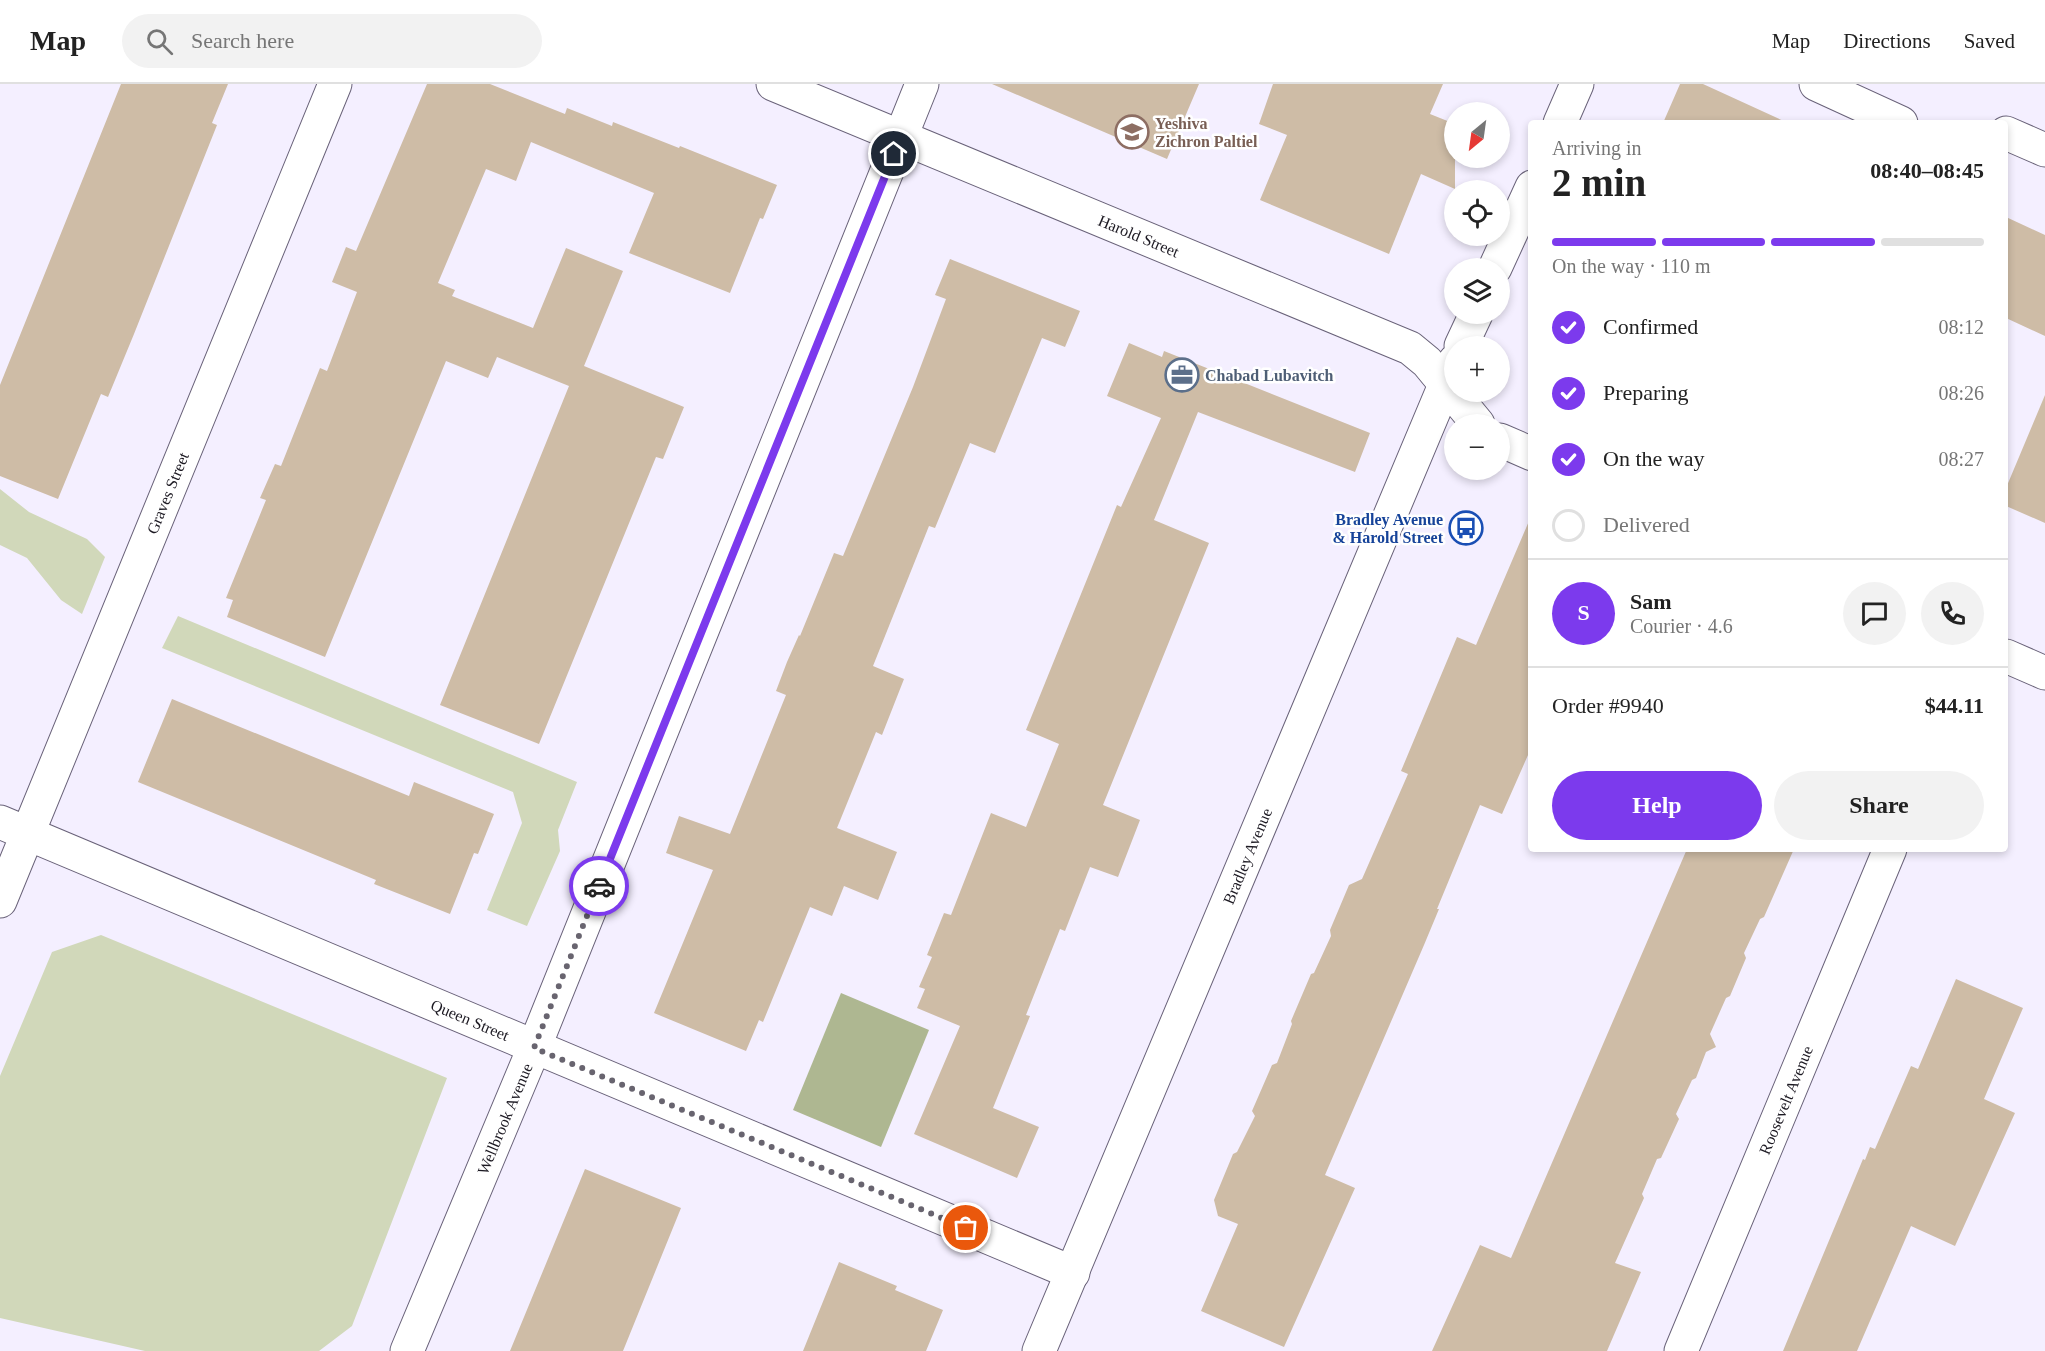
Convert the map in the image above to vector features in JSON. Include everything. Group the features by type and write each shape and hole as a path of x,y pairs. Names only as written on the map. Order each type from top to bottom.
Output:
{"street":[{"name":"Graves Street","path":"0,901 14,828 335,84"},
{"name":"Harold Street","path":"773,84 1410,348 1427,362 1444,370"},
{"name":"Wellbrook Avenue","path":"407,1351 534,1048 922,84"},
{"path":"1561,120 1577,84"},
{"path":"1816,84 1894,120"},
{"path":"2008,134 2045,150"},
{"path":"1500,258 1528,196"},
{"name":"Bradley Avenue","path":"1039,1351 1444,387"},
{"path":"1510,444 1528,452"},
{"path":"2008,657 2045,673"},
{"name":"Queen Street","path":"14,828 1072,1273"},
{"name":"Roosevelt Avenue","path":"1681,1351 1889,852"}],"green space":[{"path":"0,489 29,512 87,539 105,557 82,614 61,600 27,558 0,545"},
{"path":"178,616 577,782 558,830 560,851 527,926 487,910 522,823 513,792 162,648"},
{"path":"101,935 447,1078 352,1326 319,1351 145,1351 0,1318 0,1076 52,952"},
{"path":"841,993 929,1030 881,1147 793,1110"}],"building":[{"path":"121,84 228,84 212,123 217,125 134,334 108,397 101,394 58,499 0,476 0,385"},
{"path":"427,84 490,84 565,114 567,108 612,126 613,122 777,185 763,219 760,218 730,293 629,253 654,193 531,142 516,181 486,169 438,283 455,290 452,296 533,328 566,248 623,271 584,366 684,407 663,459 656,457 539,744 440,705 569,386 497,357 488,378 446,361 325,657 227,617 233,600 226,598 266,500 260,498 275,464 281,466 320,368 327,371 357,292 332,282 346,247 356,251"},
{"name":"Yeshiva Zichron Paltiel","path":"992,84 1199,84 1167,159"},
{"path":"1273,84 1443,84 1430,114 1444,120 1444,168 1455,168 1455,180 1444,180 1444,184 1421,174 1389,254 1260,200 1287,135 1259,124"},
{"path":"1680,84 1703,84 1781,120 1664,120"},
{"path":"2008,218 2045,235 2045,336 2008,319"},
{"path":"950,259 1080,311 1065,347 1042,338 995,453 970,443 935,528 929,526 873,666 904,679 882,735 876,732 837,828 897,852 878,900 844,886 832,916 810,907 763,1022 759,1020 746,1051 654,1013 713,870 666,853 679,816 730,834 786,695 776,691 787,662 834,553 843,556 913,387 946,299 935,295"},
{"path":"1129,343 1162,357 1164,351 1370,433 1355,472 1198,412 1154,520 1209,543 1103,805 1140,820 1118,877 1090,867 1065,931 1060,929 1026,1015 1030,1016 993,1108 1039,1127 1017,1178 914,1134 960,1026 917,1008 925,989 919,987 932,957 927,955 944,913 951,915 991,813 1026,827 1059,744 1026,730 1117,505 1121,507 1161,418 1107,396"},
{"path":"2045,395 2045,523 2008,507 2008,483"},
{"path":"1528,523 1528,755 1502,814 1480,805 1424,945 1325,1175 1355,1188 1284,1347 1201,1311 1238,1224 1218,1216 1214,1200 1233,1154 1237,1152 1255,1116 1252,1111 1272,1065 1277,1063 1292,1024 1291,1021 1311,974 1314,973 1331,936 1330,930 1349,885 1362,879 1408,774 1401,771 1457,637 1476,645"},
{"path":"172,699 409,796 414,782 494,814 478,854 474,853 450,914 374,884 376,880 138,782"},
{"path":"1686,852 1793,852 1764,917 1760,919 1744,953 1746,958 1730,996 1726,998 1710,1034 1716,1047 1706,1052 1696,1078 1692,1080 1676,1114 1679,1119 1661,1158 1657,1159 1642,1194 1644,1198 1615,1263 1641,1272 1607,1351 1432,1351 1480,1245 1511,1258"},
{"path":"1956,979 2023,1008 1984,1099 2015,1113 1955,1246 1911,1226 1857,1351 1783,1351 1863,1159 1865,1160 1870,1147 1875,1149 1911,1066 1918,1069"},
{"path":"585,1169 681,1208 623,1351 510,1351"},
{"path":"839,1262 897,1286 895,1290 943,1310 926,1351 803,1351"}],"way so far":[{"path":"599,886 534,1048 966,1228"}],"place":[{"name":"Yeshiva Zichron Paltiel","path":"1132,132"},
{"name":"Chabad Lubavitch","path":"1182,375"},
{"name":"Bradley Avenue & Harold Street","path":"1466,528"}],"route":[{"path":"599,886 894,154"}]}
